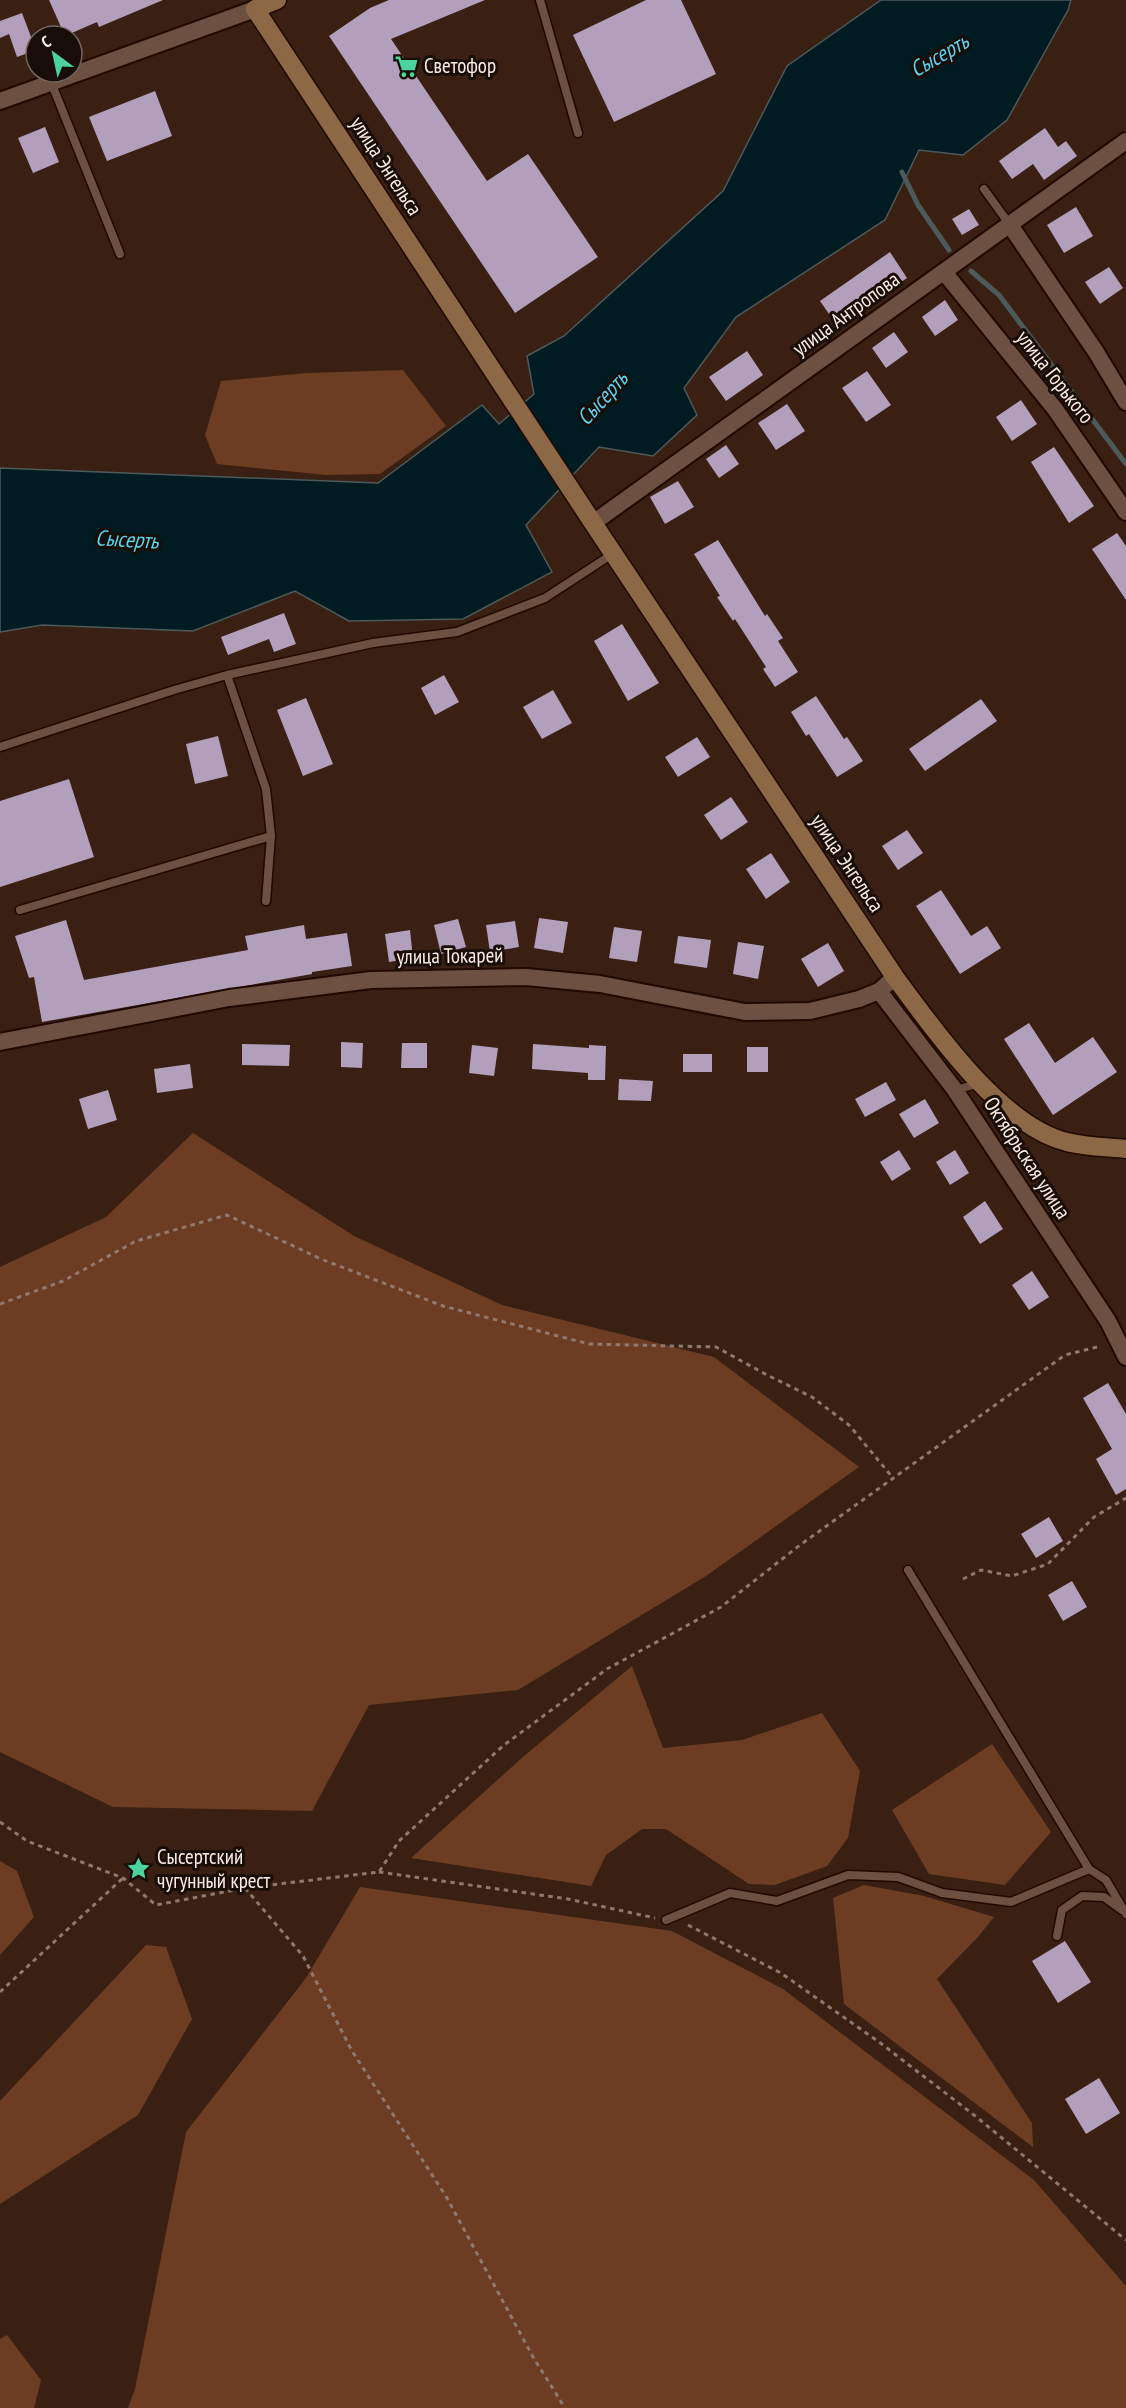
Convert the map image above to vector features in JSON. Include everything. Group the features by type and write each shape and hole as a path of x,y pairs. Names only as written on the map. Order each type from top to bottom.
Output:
{"street":[{"path":"84,70 278,0"},
{"name":"улица Энгельса","path":"255,9 593,523 895,977 944,1045 1021,1122 1066,1142 1126,1149"},
{"path":"0,101 46,84"},
{"name":"улица Антропова","path":"593,523 1126,141"},
{"name":"улица Горького","path":"1010,225 1096,352 1126,402"},
{"name":"улица Горького","path":"944,272 1055,410 1126,512"},
{"name":"улица Токарей","path":"0,1042 229,998 371,980 526,977 600,984 745,1012 810,1011 879,992 895,977"},
{"name":"Октябрьская улица","path":"879,992 955,1090 1108,1322 1126,1357"}],"lane":[{"path":"540,0 578,134"},
{"path":"52,84 120,254"},
{"path":"984,189 1010,225"},
{"path":"0,747 227,675 373,643 457,632 545,598 614,553"},
{"path":"227,675 266,789 271,836 266,901"},
{"path":"20,910 271,836"},
{"path":"955,1090 981,1083"},
{"path":"908,1570 1089,1869 1107,1880 1126,1913"},
{"path":"666,1920 730,1893 777,1901 848,1875 898,1876 942,1893 1011,1902 1089,1869"},
{"path":"1057,1936 1062,1910 1082,1896 1104,1897 1126,1913"}],"path":[{"path":"0,1304 63,1281 136,1241 227,1215 321,1259 443,1306 589,1344 716,1347 812,1397 849,1425 893,1478"},
{"path":"379,1872 399,1841 504,1745 607,1669 721,1607 801,1545 1065,1354 1101,1348 1108,1322"},
{"path":"963,1579 981,1570 1012,1576 1048,1564 1094,1517 1126,1498"},
{"path":"0,1822 27,1841 123,1878 156,1905 245,1888 379,1872 568,1899 690,1926 781,1973 879,2042 964,2107 1126,2240"},
{"path":"0,1992 123,1878"},
{"path":"245,1888 303,1956 352,2051 447,2198 534,2357 565,2408"}],"shaded area":[{"path":"403,370 446,426 380,474 325,475 217,464 205,435 221,381 307,373"},
{"path":"193,1133 354,1236 502,1305 714,1357 859,1467 706,1576 518,1690 369,1705 312,1811 113,1807 0,1752 0,1267 106,1217"},
{"path":"632,1666 663,1748 742,1740 822,1713 860,1771 848,1838 827,1866 775,1885 749,1884 666,1829 642,1829 606,1855 591,1886 411,1858 524,1756"},
{"path":"992,1744 1051,1832 1005,1885 929,1874 892,1810"},
{"path":"0,1861 17,1871 34,1917 0,1955"},
{"path":"864,1885 924,1896 994,1917 937,1979 1032,2123 1033,2147 844,2004 833,1898"},
{"path":"360,1887 672,1931 783,1989 1034,2180 1126,2286 1126,2408 128,2408 135,2389 186,2132 306,1978"},
{"path":"146,1945 166,1947 192,2019 138,2115 0,2204 0,2101"},
{"path":"7,2335 41,2380 34,2408 0,2408 0,2339"}],"water":[{"name":"Сысерть","path":"881,0 1071,0 1068,10 1007,120 963,155 919,150 885,220 736,317 684,388 697,415 653,456 599,447 526,525 552,572 463,619 349,621 295,591 193,631 42,625 0,632 0,468 378,483 482,405 499,424 534,394 527,356 564,336 723,191 787,66"}],"building":[{"path":"49,0 163,0 99,27 97,22 84,28 84,24 60,24"},
{"path":"389,0 485,0 391,39 487,181 528,154 598,257 515,313 329,36 370,8"},
{"path":"646,0 681,0 716,74 614,122 573,35"},
{"path":"22,13 26,24 24,24 24,54 17,57 9,34 0,38 0,21"},
{"path":"155,91 172,136 107,161 89,117"},
{"path":"45,127 59,162 33,173 18,138"},
{"path":"1045,128 1058,147 1066,141 1077,156 1044,180 1033,164 1012,179 999,161"},
{"path":"1076,207 1093,236 1064,253 1047,225"},
{"path":"969,209 979,225 962,235 952,219"},
{"path":"890,252 907,278 879,297 877,295 836,324 820,301"},
{"path":"1109,267 1123,288 1100,304 1085,282"},
{"path":"945,300 958,320 935,336 922,317"},
{"path":"894,332 908,352 886,368 872,348"},
{"path":"747,351 763,375 726,401 709,377"},
{"path":"867,371 891,405 866,422 842,388"},
{"path":"1021,400 1037,424 1012,441 996,417"},
{"path":"787,404 805,431 776,450 758,423"},
{"path":"726,445 739,464 719,478 706,459"},
{"path":"1054,447 1094,506 1069,523 1031,462"},
{"path":"678,481 694,507 665,524 650,497"},
{"path":"1117,533 1126,546 1126,600 1092,549"},
{"path":"718,540 765,616 767,614 783,638 778,641 798,672 775,687 763,669 766,667 735,619 733,621 717,597 720,596 694,554"},
{"path":"284,613 296,644 274,652 269,639 228,655 221,637"},
{"path":"622,624 659,683 628,701 594,641"},
{"path":"444,675 459,702 435,715 421,688"},
{"path":"553,690 572,723 542,739 523,707"},
{"path":"816,696 844,739 847,737 863,761 837,777 809,734 806,736 791,712"},
{"path":"306,698 333,764 303,776 277,710"},
{"path":"981,699 997,721 925,771 909,749"},
{"path":"218,736 228,776 195,784 186,744"},
{"path":"697,737 710,757 678,777 665,757"},
{"path":"69,779 94,857 0,887 0,801"},
{"path":"731,797 748,822 721,840 704,815"},
{"path":"907,830 923,853 898,870 882,846"},
{"path":"771,853 790,882 766,899 746,869"},
{"path":"941,890 971,936 987,926 1001,948 960,974 916,906"},
{"path":"539,918 568,922 563,953 534,948"},
{"path":"458,919 466,947 441,954 434,925"},
{"path":"66,920 84,980 248,950 245,936 304,925 306,939 347,933 352,966 42,1022 34,977 29,978 15,936"},
{"path":"515,921 519,947 490,952 486,925"},
{"path":"614,927 642,931 637,962 609,958"},
{"path":"410,930 413,958 389,962 385,934"},
{"path":"678,936 711,940 707,968 674,963"},
{"path":"738,942 764,946 758,979 733,974"},
{"path":"828,943 844,971 818,987 801,959"},
{"path":"1029,1023 1055,1063 1093,1037 1117,1072 1053,1115 1004,1039"},
{"path":"341,1042 363,1043 362,1068 341,1067"},
{"path":"402,1043 427,1043 427,1068 401,1068"},
{"path":"242,1044 290,1045 289,1066 242,1065"},
{"path":"533,1044 589,1048 589,1045 606,1046 605,1080 588,1080 588,1073 532,1069"},
{"path":"472,1045 498,1048 494,1076 469,1073"},
{"path":"747,1047 768,1047 768,1072 747,1072"},
{"path":"683,1054 712,1054 712,1072 683,1072"},
{"path":"190,1064 193,1088 157,1093 154,1069"},
{"path":"619,1079 653,1081 651,1101 618,1100"},
{"path":"886,1082 896,1100 865,1117 855,1099"},
{"path":"108,1090 117,1120 88,1129 79,1099"},
{"path":"925,1099 939,1123 914,1138 899,1114"},
{"path":"899,1150 911,1169 892,1181 880,1162"},
{"path":"955,1150 969,1173 950,1185 936,1162"},
{"path":"985,1201 1003,1229 980,1244 963,1217"},
{"path":"1032,1271 1049,1297 1029,1310 1012,1285"},
{"path":"1108,1383 1126,1414 1126,1489 1116,1495 1096,1459 1112,1449 1083,1398"},
{"path":"1049,1517 1063,1541 1036,1558 1021,1534"},
{"path":"1072,1581 1087,1607 1063,1621 1048,1595"},
{"path":"1065,1941 1091,1982 1058,2003 1032,1961"},
{"path":"1099,2078 1120,2113 1086,2134 1065,2099"}],"waterway":[{"path":"902,172 918,205 949,250"},
{"path":"971,271 999,295 1126,464"}],"place":[{"name":"Светофор","path":"406,66"},
{"name":"Сысертский чугунный крест","path":"139,1869"}]}
